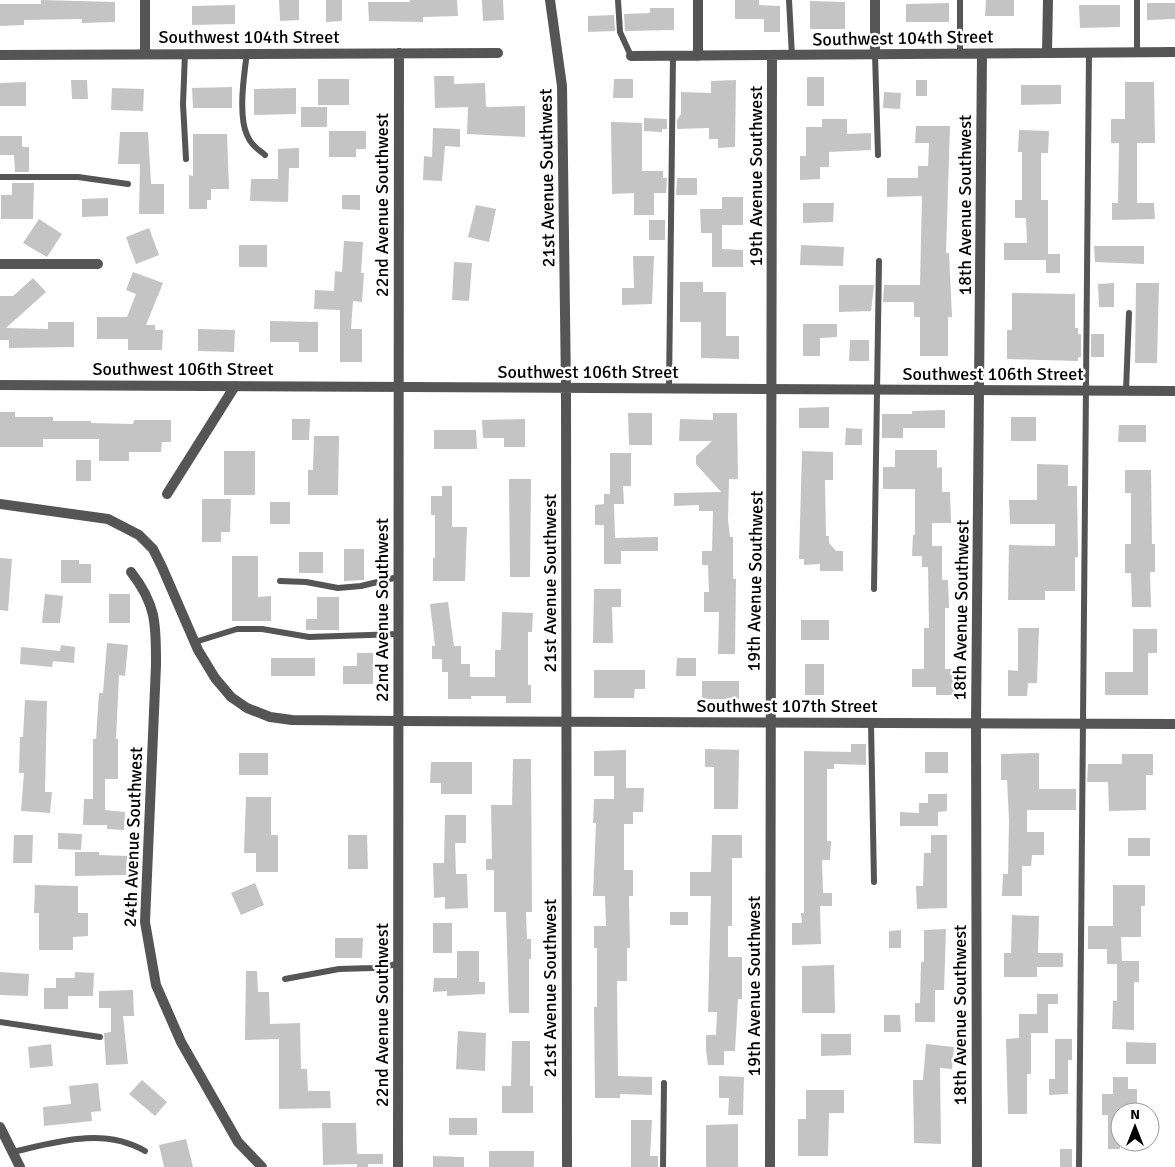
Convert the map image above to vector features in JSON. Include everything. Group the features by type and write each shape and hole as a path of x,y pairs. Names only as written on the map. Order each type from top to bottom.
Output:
{"street":[{"path":"145,0 145,53"},
{"name":"21st Avenue Southwest","path":"550,0 562,86 566,388 567,1167"},
{"path":"698,0 698,56"},
{"path":"875,0 875,54"},
{"path":"1047,53 1048,0"},
{"name":"Southwest 104th Street","path":"631,56 1175,52"},
{"name":"22nd Avenue Southwest","path":"398,1167 399,53"},
{"name":"Southwest 104th Street","path":"0,55 498,53"},
{"name":"18th Avenue Southwest","path":"977,1167 976,723 982,54"},
{"name":"19th Avenue Southwest","path":"770,1167 770,723 773,389 772,56"},
{"path":"0,264 98,264"},
{"name":"Southwest 106th Street","path":"0,385 1175,391"},
{"path":"167,494 235,386"},
{"name":"Southwest 107th Street","path":"0,504 108,520 139,535 153,550 195,642 215,678 231,697 247,708 270,717 292,720 399,721 1175,724"},
{"name":"24th Avenue Southwest","path":"132,572 146,590 156,628 145,922 149,954 156,985 180,1042 238,1142 262,1167"},
{"path":"0,1127 20,1167"}],"lane":[{"path":"618,0 620,32 631,56"},
{"path":"789,0 792,56"},
{"path":"960,0 960,54"},
{"path":"1137,0 1137,52"},
{"path":"1079,1167 1089,52"},
{"path":"185,53 183,104 186,159"},
{"path":"246,53 243,86 244,125 246,134 253,146 266,155"},
{"path":"875,54 878,155"},
{"path":"669,388 673,56"},
{"path":"0,177 78,177 128,184"},
{"path":"874,589 879,261"},
{"path":"1126,391 1129,312"},
{"path":"280,581 306,582 338,588 360,586 398,576"},
{"path":"195,642 237,629 262,629 309,636 399,634"},
{"path":"871,723 874,882"},
{"path":"285,979 305,977 339,969 373,968 399,964"},
{"path":"0,1022 100,1037"},
{"path":"662,1167 664,1082"},
{"path":"12,1152 86,1138 110,1138 133,1144 145,1151"}],"building":[{"path":"41,0 115,2 115,22 82,23 82,19 24,20 24,25 0,26 0,4 41,4"},
{"path":"279,0 299,0 299,20 280,21"},
{"path":"326,0 342,0 342,21 326,22"},
{"path":"410,0 457,0 458,16 423,17 423,22 369,21 368,2 410,2"},
{"path":"482,0 503,0 504,20 483,21"},
{"path":"735,0 759,0 759,5 780,6 780,32 764,32 764,19 735,19"},
{"path":"986,0 1014,0 1014,16 985,16"},
{"path":"810,1 845,2 845,29 810,29"},
{"path":"949,3 949,22 906,22 906,4"},
{"path":"1147,3 1175,3 1175,19 1147,20"},
{"path":"235,5 235,24 192,25 192,6"},
{"path":"1079,5 1120,5 1120,27 1080,28"},
{"path":"650,8 674,8 674,30 625,31 624,14 650,13"},
{"path":"614,15 615,31 588,32 588,16"},
{"path":"434,76 454,76 454,84 485,83 486,107 525,106 525,137 467,134 468,107 435,108"},
{"path":"807,77 824,77 824,106 807,106"},
{"path":"318,79 349,79 349,105 318,105"},
{"path":"614,79 633,79 633,98 613,98"},
{"path":"71,80 87,80 88,99 72,99"},
{"path":"736,80 735,147 718,148 718,139 709,139 709,128 677,129 677,120 681,114 681,92 711,93 711,81"},
{"path":"916,80 927,80 927,96 916,96"},
{"path":"26,82 26,106 0,106 0,83"},
{"path":"1125,82 1154,82 1155,143 1137,143 1137,203 1154,203 1155,219 1112,220 1112,203 1118,203 1119,143 1111,143 1111,119 1125,119"},
{"path":"1021,85 1061,85 1061,104 1021,105"},
{"path":"232,87 232,108 193,108 192,88"},
{"path":"112,88 144,89 143,111 111,110"},
{"path":"296,88 296,114 254,115 254,89"},
{"path":"884,92 901,93 900,109 883,108"},
{"path":"301,107 327,107 327,127 301,127"},
{"path":"644,118 667,119 667,129 662,129 662,132 644,131"},
{"path":"822,119 847,119 847,134 871,133 871,150 829,152 829,167 820,167 820,179 800,180 800,156 806,156 806,127 822,127"},
{"path":"611,122 642,123 642,171 663,171 663,178 667,178 666,193 654,193 654,215 634,215 634,193 612,194"},
{"path":"916,126 950,126 946,253 949,253 952,317 948,317 948,356 920,356 920,317 914,317 914,302 883,302 884,285 920,285 922,196 887,197 887,178 918,178 918,166 928,166 929,143 915,143"},
{"path":"433,128 460,129 460,147 445,146 442,181 423,180 424,156 432,157"},
{"path":"1019,130 1049,131 1048,153 1041,153 1041,200 1048,200 1048,254 1060,254 1060,273 1046,273 1046,260 1004,260 1004,243 1027,243 1026,218 1015,218 1015,200 1022,200 1022,152 1018,152"},
{"path":"329,131 366,131 366,149 356,149 356,157 329,157"},
{"path":"120,132 148,132 151,184 164,184 164,214 139,214 140,164 118,164"},
{"path":"193,134 227,134 229,189 211,189 211,200 207,200 207,209 189,209 189,175 193,176"},
{"path":"0,136 22,136 22,147 29,147 29,172 15,172 14,155 0,155"},
{"path":"299,148 299,168 289,168 288,202 250,201 251,179 278,179 278,149"},
{"path":"677,178 697,178 697,195 676,195"},
{"path":"12,183 34,183 33,219 1,219 1,195 12,195"},
{"path":"342,195 360,195 360,210 342,209"},
{"path":"722,197 743,197 743,225 722,225 722,249 743,250 743,267 712,267 712,233 701,233 700,209 722,209"},
{"path":"108,198 108,216 82,217 82,199"},
{"path":"803,203 834,203 833,222 803,223"},
{"path":"476,205 496,209 489,242 468,237"},
{"path":"39,219 62,234 47,257 23,243"},
{"path":"649,220 665,220 665,240 649,240"},
{"path":"149,228 159,255 136,264 126,237"},
{"path":"344,241 363,242 361,273 364,273 362,302 353,301 351,329 362,329 362,362 340,362 340,310 314,309 315,290 334,291 335,271 342,272"},
{"path":"239,245 267,245 267,267 239,267"},
{"path":"801,245 844,247 843,266 800,265"},
{"path":"1094,246 1144,246 1144,264 1095,262"},
{"path":"633,256 654,256 652,304 622,305 622,288 634,288"},
{"path":"454,262 472,263 469,301 452,300"},
{"path":"133,272 163,283 146,325 155,325 155,330 163,330 162,350 128,350 128,339 97,339 97,317 127,317 136,294 126,290"},
{"path":"33,278 46,292 6,328 48,329 48,322 74,322 74,347 9,348 9,340 0,340 0,296 13,296"},
{"path":"680,282 703,282 703,292 726,292 726,336 739,336 739,359 701,358 701,322 680,322"},
{"path":"1114,283 1114,307 1099,307 1098,284"},
{"path":"1136,283 1159,283 1157,363 1135,363"},
{"path":"839,285 874,285 871,311 839,312"},
{"path":"1012,293 1075,294 1075,328 1078,328 1078,334 1081,334 1081,357 1078,357 1078,361 1007,359 1007,330 1012,330"},
{"path":"270,321 318,322 318,352 299,352 299,342 270,342"},
{"path":"803,324 837,324 837,337 820,338 820,356 803,356"},
{"path":"198,329 235,330 234,352 198,351"},
{"path":"1091,334 1104,334 1104,357 1091,357"},
{"path":"850,340 869,340 869,361 849,361"},
{"path":"829,407 829,428 799,428 799,408"},
{"path":"945,410 945,428 903,428 903,438 882,438 882,414 912,414 912,411"},
{"path":"0,412 15,412 15,417 53,417 53,421 91,421 91,423 133,424 134,420 171,420 171,442 162,442 161,452 129,452 129,461 99,461 99,439 43,439 43,447 0,447"},
{"path":"628,413 652,413 652,445 629,445"},
{"path":"713,413 737,413 738,479 729,479 728,520 730,537 733,537 733,579 736,579 735,654 718,654 719,612 704,612 704,592 709,592 708,565 702,565 702,551 712,551 713,511 699,511 699,505 674,506 674,493 721,492 696,464 696,456 712,441 679,441 680,419 713,420"},
{"path":"1011,417 1036,417 1036,441 1011,441"},
{"path":"292,419 310,419 309,440 292,440"},
{"path":"525,419 525,447 504,447 504,438 483,438 482,420"},
{"path":"1119,425 1146,425 1146,442 1118,442"},
{"path":"846,428 862,429 862,445 845,445"},
{"path":"434,430 476,430 477,449 434,449"},
{"path":"314,436 339,436 338,495 308,495 308,470 313,470"},
{"path":"895,450 937,450 937,468 942,467 942,492 950,492 951,523 932,523 932,546 942,546 942,580 948,580 949,608 945,608 945,669 959,669 959,695 936,695 936,687 912,687 912,669 924,669 924,628 929,628 928,567 922,567 922,556 912,556 913,535 915,535 915,489 883,489 883,467 895,467"},
{"path":"224,451 255,451 255,495 224,495"},
{"path":"802,451 833,452 833,480 825,480 826,536 829,536 829,543 836,551 843,551 843,571 820,571 820,564 804,565 804,559 799,559"},
{"path":"610,453 631,453 631,486 623,486 624,504 614,504 615,538 658,537 658,551 621,551 621,564 604,564 604,525 595,525 595,505 604,504 604,494 610,494"},
{"path":"76,460 91,460 91,481 76,481"},
{"path":"1037,464 1068,465 1068,486 1077,486 1078,557 1075,557 1075,591 1045,591 1045,600 1008,600 1009,545 1055,546 1055,524 1010,524 1009,500 1037,500"},
{"path":"1125,470 1151,470 1152,544 1155,544 1155,572 1150,572 1151,607 1132,607 1131,573 1125,573 1125,544 1131,544 1131,493 1125,493"},
{"path":"509,479 531,479 530,577 510,577"},
{"path":"442,486 452,486 452,527 467,527 465,581 433,581 435,515 431,515 431,496 442,496"},
{"path":"202,499 231,499 230,532 221,532 221,542 202,542"},
{"path":"270,502 290,502 290,524 270,524"},
{"path":"344,549 364,549 364,580 344,581"},
{"path":"299,552 323,552 323,573 299,573"},
{"path":"232,556 258,556 258,597 271,596 271,621 232,621"},
{"path":"0,558 12,559 8,611 0,610"},
{"path":"61,560 79,560 79,564 91,564 91,583 61,583"},
{"path":"594,589 621,589 621,607 612,607 613,643 593,643"},
{"path":"45,594 63,596 60,623 42,623"},
{"path":"109,594 130,594 130,623 109,623"},
{"path":"317,597 339,597 339,630 306,630 306,619 317,619"},
{"path":"448,602 454,646 461,646 461,664 470,664 470,677 495,677 495,650 501,650 502,612 533,613 532,632 528,632 528,685 531,685 531,703 506,703 506,696 471,696 471,699 448,699 448,672 442,672 442,659 432,659 432,646 435,646 430,604"},
{"path":"801,620 829,620 829,640 801,640"},
{"path":"1018,628 1039,628 1037,683 1028,683 1027,696 1008,696 1008,670 1018,671"},
{"path":"1133,629 1157,629 1157,653 1148,653 1148,695 1105,695 1105,672 1133,672"},
{"path":"107,643 128,645 125,676 119,675 116,739 118,739 118,779 105,779 105,810 125,812 124,830 107,829 107,825 83,825 84,799 93,799 93,739 96,739 99,693 103,693"},
{"path":"61,645 75,647 74,663 53,661 52,667 20,664 21,647 60,651"},
{"path":"357,653 373,653 373,684 343,684 343,666 357,666"},
{"path":"271,658 315,658 315,676 271,676"},
{"path":"677,658 696,658 696,676 676,676"},
{"path":"805,664 824,664 824,695 805,695"},
{"path":"594,670 645,670 645,689 635,689 634,698 594,698"},
{"path":"702,681 739,681 739,699 702,699"},
{"path":"25,700 47,701 45,792 52,792 50,813 21,811 24,773 19,773 20,737 23,737"},
{"path":"851,744 866,744 866,765 834,764 834,769 827,769 827,841 831,841 830,860 822,860 823,893 832,893 832,906 820,906 821,944 792,945 792,923 802,923 801,913 804,913 804,751 851,752"},
{"path":"705,749 739,750 738,809 714,809 714,767 705,767"},
{"path":"626,750 626,788 644,788 643,812 633,812 633,824 624,824 624,870 633,870 633,896 629,896 630,948 627,948 627,981 617,981 618,1076 652,1077 652,1095 620,1094 620,1098 595,1098 594,1007 597,1007 597,948 594,948 594,926 606,926 605,896 593,896 596,823 593,823 594,799 614,799 614,776 594,776 594,751"},
{"path":"925,752 948,752 948,773 925,773"},
{"path":"239,753 268,753 268,775 239,775"},
{"path":"1039,753 1039,789 1076,789 1076,810 1027,810 1027,832 1044,832 1044,855 1032,855 1031,866 1022,866 1022,896 1002,896 1003,874 1008,874 1009,820 1007,780 1001,780 1001,754"},
{"path":"1122,754 1153,754 1153,775 1146,775 1146,810 1109,811 1108,782 1087,782 1088,764 1122,764"},
{"path":"513,759 531,759 532,912 526,912 527,939 531,939 529,1013 509,1013 506,912 494,912 494,870 486,870 486,859 492,859 491,805 512,805"},
{"path":"431,762 472,762 472,794 441,794 441,783 430,783"},
{"path":"928,794 947,794 947,811 938,812 938,826 900,826 900,812 919,813 919,803 928,803"},
{"path":"246,797 271,797 271,835 278,835 278,872 256,872 256,853 244,853"},
{"path":"445,815 466,815 466,843 455,843 456,874 467,874 468,908 445,909 445,897 434,898 433,863 444,863"},
{"path":"58,833 82,834 81,850 58,849"},
{"path":"14,835 33,835 32,863 13,863"},
{"path":"348,835 367,835 368,869 348,869"},
{"path":"712,835 742,835 742,858 732,858 732,926 728,926 728,957 742,957 742,999 738,999 735,1051 724,1051 724,1065 708,1065 706,1050 706,1035 716,1035 717,1012 708,1012 711,896 690,896 690,872 711,872"},
{"path":"931,835 947,835 947,908 917,909 916,886 923,886 924,853 931,853"},
{"path":"1128,838 1150,838 1150,856 1128,856"},
{"path":"75,852 99,852 99,855 127,856 126,875 75,876"},
{"path":"255,883 264,905 241,915 231,893"},
{"path":"35,885 78,886 78,913 88,913 88,936 73,937 73,950 39,950 39,913 34,913"},
{"path":"1113,885 1145,885 1145,906 1141,906 1141,937 1121,937 1122,961 1139,961 1139,982 1134,982 1134,1030 1112,1029 1113,1001 1117,1001 1117,964 1107,964 1107,949 1088,949 1088,926 1113,926"},
{"path":"670,912 688,912 688,925 670,925"},
{"path":"1012,915 1039,916 1038,953 1063,953 1063,967 1037,967 1037,977 1004,977 1004,953 1011,953"},
{"path":"433,923 452,923 452,953 433,953"},
{"path":"946,929 944,990 935,990 935,1022 915,1022 915,1003 920,1003 921,962 924,962 924,930"},
{"path":"901,930 901,948 889,948 889,931"},
{"path":"335,938 363,938 362,958 335,958"},
{"path":"457,951 479,951 479,982 485,982 485,994 447,996 447,991 433,992 434,978 457,978"},
{"path":"834,965 835,1013 802,1013 802,966"},
{"path":"246,971 257,971 258,992 269,992 270,1024 300,1023 301,1069 307,1069 308,1091 330,1091 331,1108 279,1109 279,1039 245,1040"},
{"path":"0,972 29,974 28,996 0,995"},
{"path":"75,972 94,973 93,996 68,996 68,1009 44,1009 44,988 56,988 56,978 75,978"},
{"path":"133,990 134,1016 123,1016 128,1064 106,1065 104,1033 111,1032 111,1008 99,1008 99,991"},
{"path":"1037,994 1058,994 1058,1004 1048,1004 1048,1033 1031,1033 1031,1074 1027,1074 1027,1114 1008,1114 1006,1039 1019,1038 1019,1014 1037,1014"},
{"path":"884,1015 900,1015 901,1032 884,1032"},
{"path":"458,1031 486,1033 485,1071 456,1069"},
{"path":"821,1034 851,1034 851,1055 821,1056"},
{"path":"1055,1039 1072,1039 1072,1060 1068,1060 1068,1094 1049,1095 1049,1079 1055,1079"},
{"path":"512,1041 530,1041 530,1086 533,1086 533,1113 502,1113 502,1086 511,1086"},
{"path":"1126,1042 1156,1043 1156,1064 1126,1064"},
{"path":"51,1044 53,1066 30,1068 28,1047"},
{"path":"926,1044 954,1047 952,1069 940,1068 941,1144 914,1143 913,1080 923,1080"},
{"path":"719,1076 744,1077 743,1115 728,1115 729,1098 719,1098"},
{"path":"1113,1077 1128,1077 1128,1089 1137,1089 1137,1102 1110,1102 1110,1149 1108,1149 1108,1115 1102,1115 1102,1094 1113,1094"},
{"path":"142,1080 167,1102 155,1116 129,1094"},
{"path":"98,1083 101,1111 91,1112 92,1121 44,1126 43,1107 71,1104 69,1086"},
{"path":"806,1090 844,1090 844,1113 829,1113 828,1156 798,1156 798,1119 806,1119"},
{"path":"449,1118 477,1118 477,1135 449,1135"},
{"path":"631,1120 652,1120 650,1156 658,1156 658,1167 631,1167"},
{"path":"322,1123 356,1123 357,1154 383,1154 383,1164 368,1164 368,1167 357,1167 357,1164 323,1165"},
{"path":"738,1124 738,1167 706,1167 706,1125"},
{"path":"186,1139 193,1167 164,1167 159,1145"},
{"path":"1060,1149 1072,1149 1072,1167 1060,1167"},
{"path":"489,1151 534,1151 534,1167 489,1167"},
{"path":"433,1156 464,1157 464,1167 433,1167"}]}
